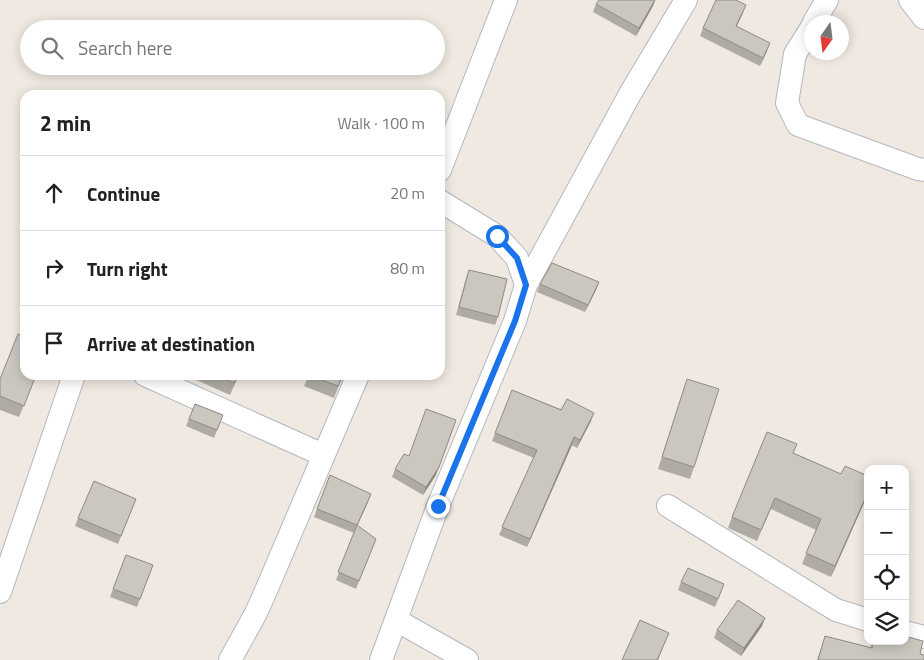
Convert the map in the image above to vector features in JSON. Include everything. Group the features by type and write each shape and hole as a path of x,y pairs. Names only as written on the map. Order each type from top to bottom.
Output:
{"street":[{"path":"445,157 506,0"},
{"path":"381,660 438,506 515,321 526,285 630,94 686,0"},
{"path":"818,15 827,0"},
{"path":"910,0 924,18"},
{"path":"804,40 796,54 787,103 798,125 924,170"},
{"path":"445,204 497,236 517,258 526,285"},
{"path":"0,592 3,569 72,380"},
{"path":"156,380 324,455"},
{"path":"230,660 268,586 356,380"},
{"path":"668,506 836,610 864,619"},
{"path":"396,620 467,660"},
{"path":"909,633 924,637"}],"building":[{"path":"599,0 655,0 639,28 596,4"},
{"path":"716,0 736,0 746,5 736,26 770,43 763,58 703,28"},
{"path":"552,263 599,282 588,305 540,284"},
{"path":"469,270 507,279 498,317 459,307"},
{"path":"18,334 20,335 20,380 34,380 24,406 0,396 0,379"},
{"path":"687,379 719,389 694,467 662,457"},
{"path":"322,380 341,380 338,386"},
{"path":"512,390 561,410 567,399 594,413 580,440 574,437 530,539 502,527 537,450 495,433"},
{"path":"195,404 223,415 217,430 189,419"},
{"path":"426,409 456,420 439,467 426,487 395,469 404,454 409,456"},
{"path":"767,432 797,444 793,453 841,474 845,466 864,474 864,501 835,566 806,553 821,519 775,498 761,530 732,517"},
{"path":"330,475 371,494 357,525 317,509"},
{"path":"94,481 136,499 121,536 78,518"},
{"path":"357,525 376,539 359,581 338,572"},
{"path":"126,555 153,565 140,599 113,589"},
{"path":"688,568 724,584 718,599 681,582"},
{"path":"738,600 765,618 744,648 717,630"},
{"path":"640,620 669,633 657,660 622,660"},
{"path":"825,636 872,648 872,645 909,645 909,637 923,641 920,654 924,655 924,660 818,660"}],"route":[{"path":"438,506 515,321 526,285 517,258 497,236"}]}
